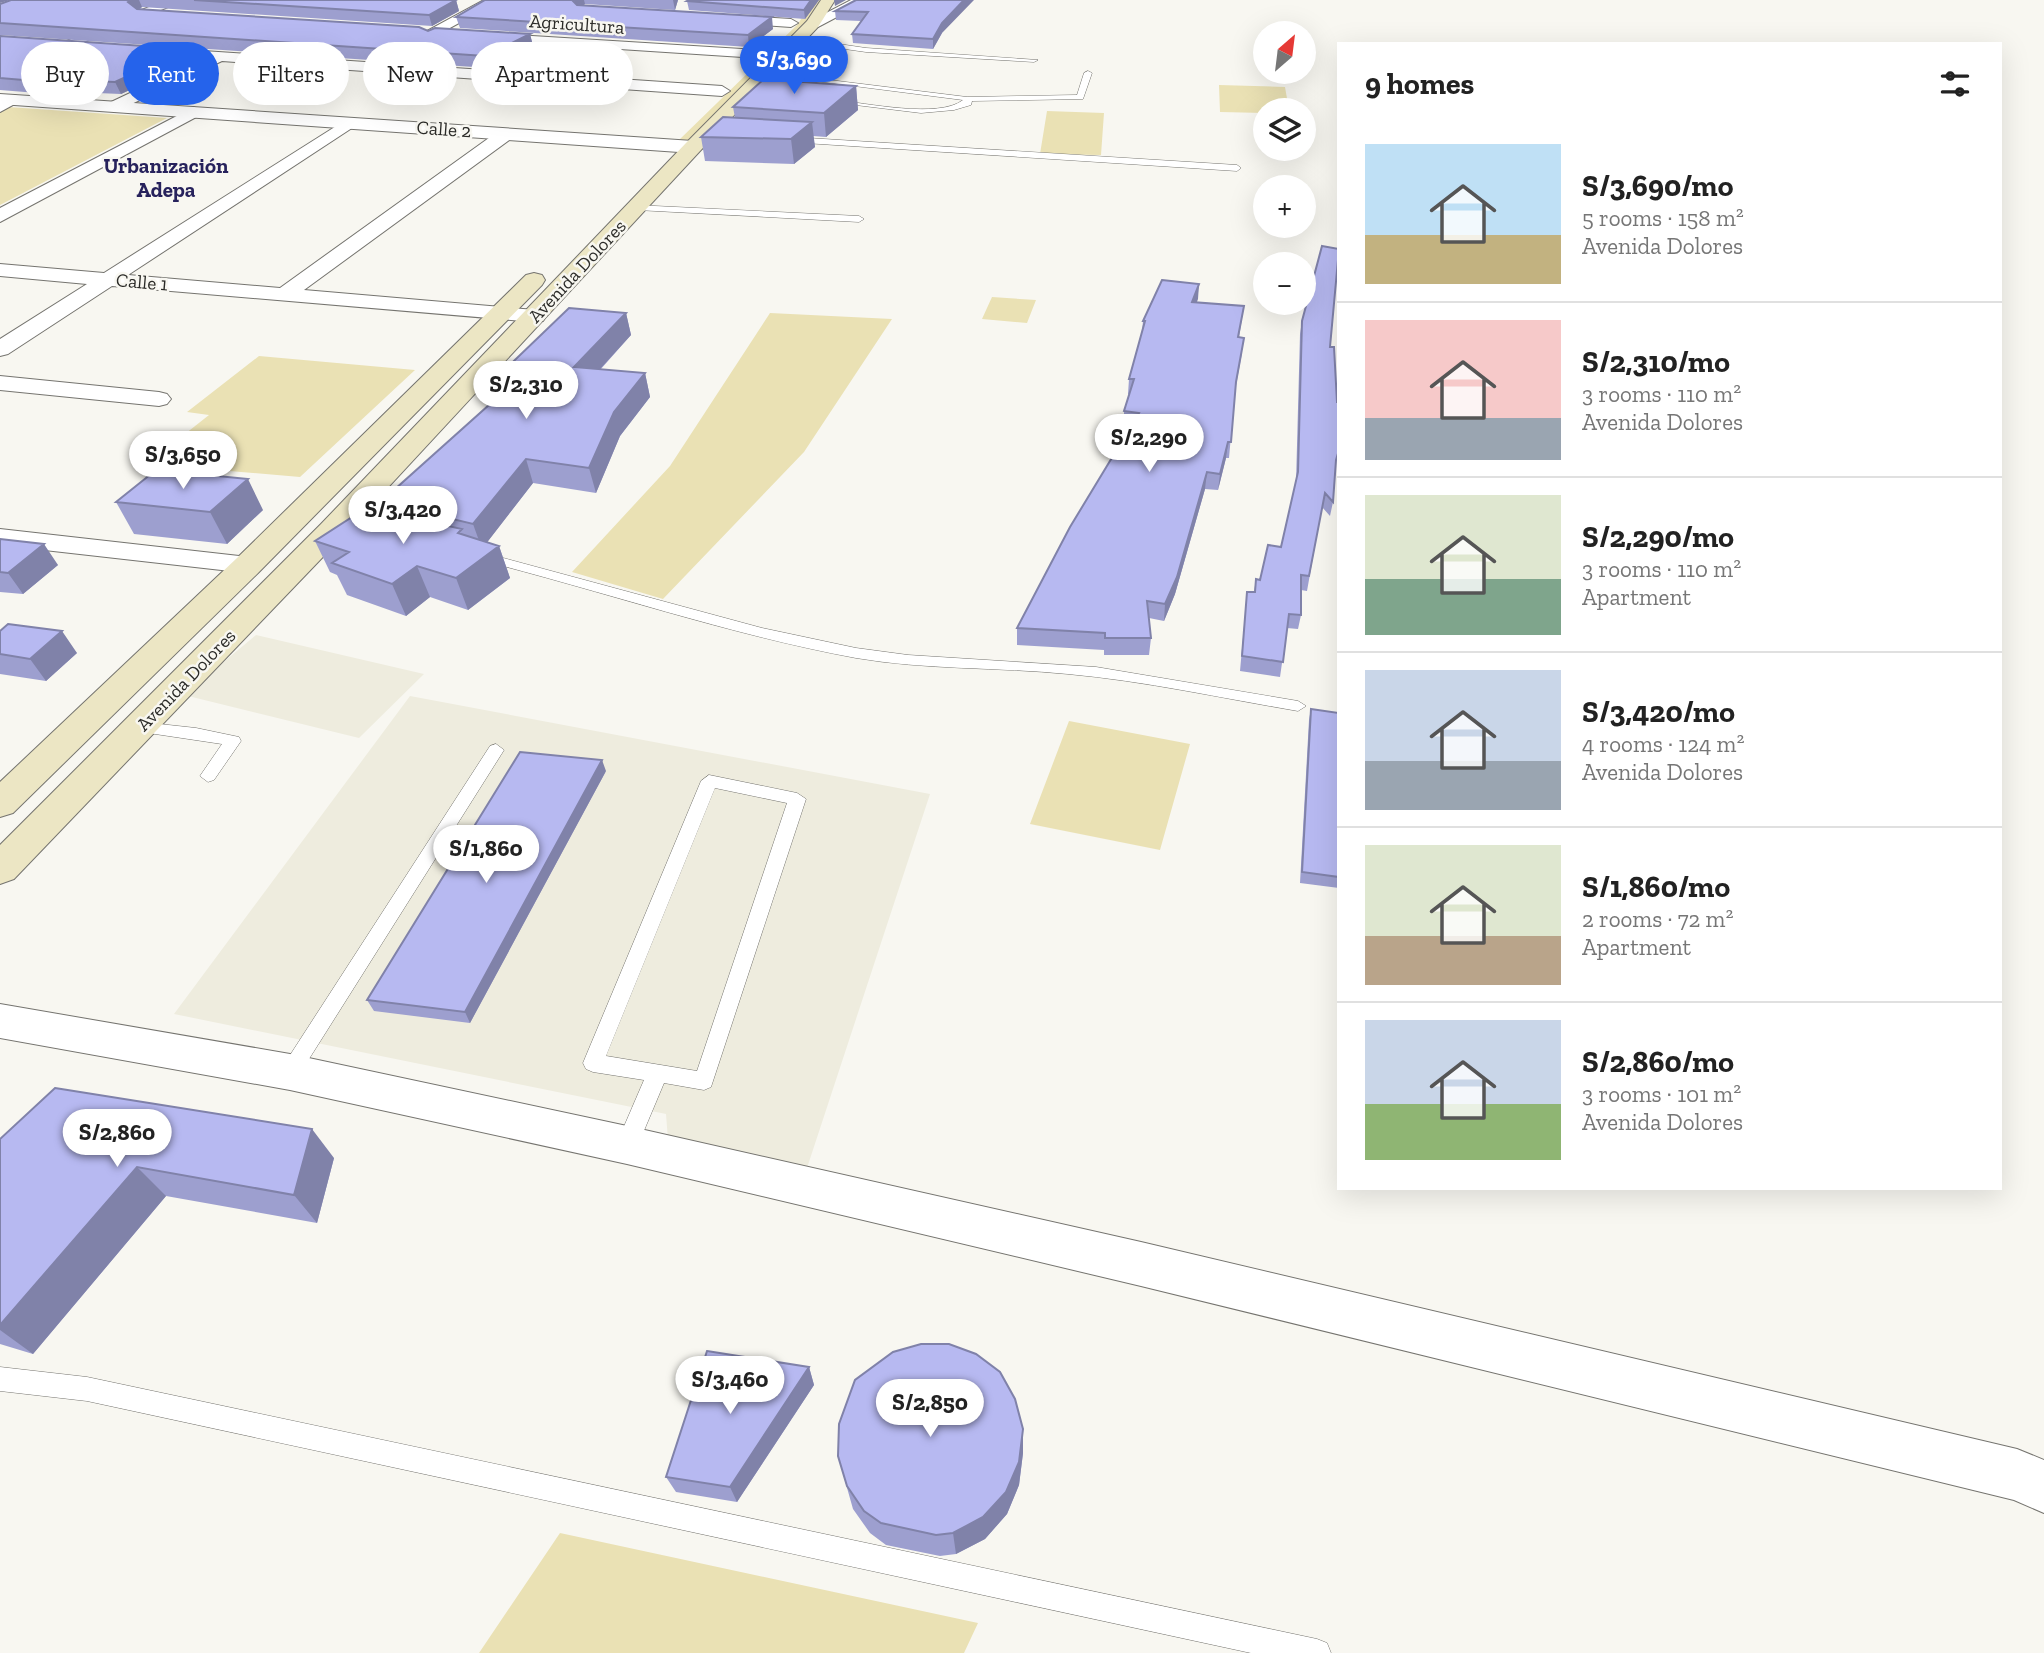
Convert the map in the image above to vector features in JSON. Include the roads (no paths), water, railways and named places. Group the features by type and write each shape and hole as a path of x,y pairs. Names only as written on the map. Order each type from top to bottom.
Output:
{"main road":[{"name":"Avenida Dolores","path":"704,109 758,54 796,25 813,24 828,0"},
{"name":"Avenida Dolores","path":"0,804 248,565 501,313 694,138 750,95 796,25"},
{"name":"Avenida Dolores","path":"0,869 141,727 344,531 637,207 694,138"}],"street":[{"path":"65,42 178,0"},
{"path":"813,24 862,0"},
{"path":"458,4 489,3"},
{"path":"415,42 489,3"},
{"path":"142,14 183,17"},
{"path":"715,19 796,25"},
{"path":"527,40 554,26"},
{"name":"Agricultura","path":"394,32 758,54"},
{"path":"115,106 220,56 363,66"},
{"path":"457,70 731,82"},
{"name":"Calle 2","path":"5,102 115,106 506,134 694,138"},
{"path":"0,216 194,112"},
{"path":"0,349 349,123"},
{"path":"284,295 506,134"},
{"name":"Calle 1","path":"0,270 536,316"},
{"path":"0,383 159,399"},
{"path":"0,537 248,565"},
{"path":"0,1021 290,1072 627,1145 1141,1264 1936,1455 2017,1475 2044,1487"}],"lane":[{"path":"796,25 866,50 1034,60"},
{"path":"765,74 952,95 967,99 1080,97 1088,73"},
{"path":"831,102 937,111 956,109 968,103 967,99"},
{"path":"786,140 1237,168"},
{"path":"637,207 859,219"},
{"path":"470,553 537,569 671,610 786,639 856,653 900,659 1071,669 1298,706"},
{"path":"141,727 196,733 233,741 208,776"},
{"path":"290,1072 496,750"},
{"path":"709,781 797,799 704,1080 657,1074 593,1063 709,781"},
{"path":"627,1145 657,1074"},
{"path":"0,1379 87,1389 1317,1653"}],"district":[{"name":"Urbanización Adepa","path":"166,177"}]}
